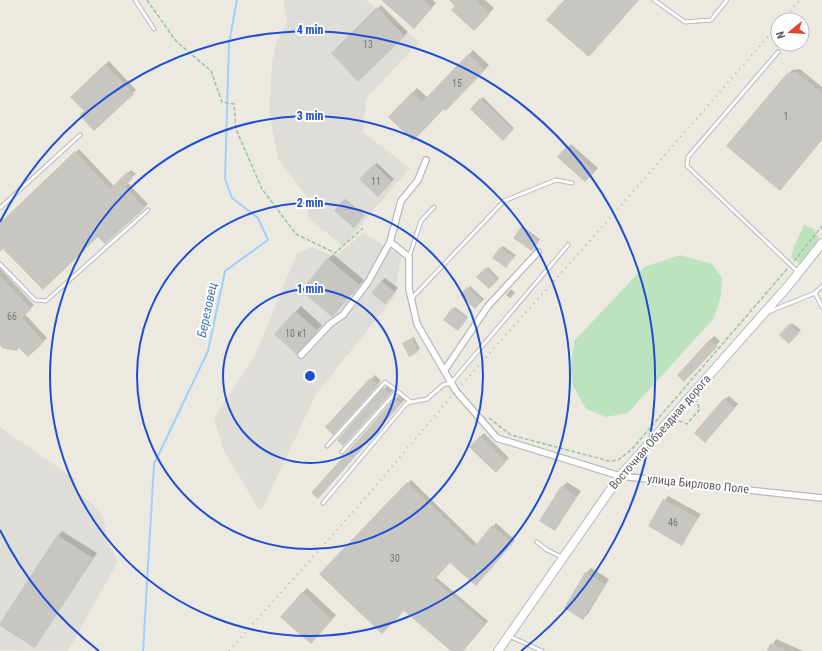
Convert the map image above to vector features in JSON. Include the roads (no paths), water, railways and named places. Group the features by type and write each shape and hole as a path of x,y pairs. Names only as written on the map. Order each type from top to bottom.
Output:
{"main road":[{"name":"Восточная Объездная дорога","path":"498,651 510,636 620,476 764,314 822,244"}],"street":[{"path":"301,355 330,324 343,315 368,282 390,242 401,201 418,180 426,160"},
{"path":"390,242 410,257"},
{"path":"444,371 488,306 538,252"},
{"name":"улица Бирлово Поле","path":"410,257 410,299 417,324 451,383 497,438 620,476 822,498"}],"lane":[{"path":"135,0 154,29"},
{"path":"654,0 685,22 711,20 727,0"},
{"path":"778,52 688,156 686,162 689,169 799,273"},
{"path":"0,208 80,135"},
{"path":"410,299 504,201 556,180 572,183"},
{"path":"410,257 421,221 434,207"},
{"path":"0,264 35,300 46,301 148,210"},
{"path":"323,503 407,403 427,399 443,385 451,383 568,245"},
{"path":"764,314 815,293 822,286"},
{"path":"815,293 822,307"},
{"path":"327,446 385,382 411,402"},
{"path":"342,452 397,391"},
{"path":"538,542 547,550 563,558"},
{"path":"510,636 542,651"}],"waterway":[{"name":"Березовец","path":"143,651 154,464 208,351 225,271 268,240 258,218 232,198 225,179 229,43 237,0"}],"railway":[{"path":"789,12 800,0"},
{"path":"229,651 362,502 456,391 610,218 770,34"}]}
